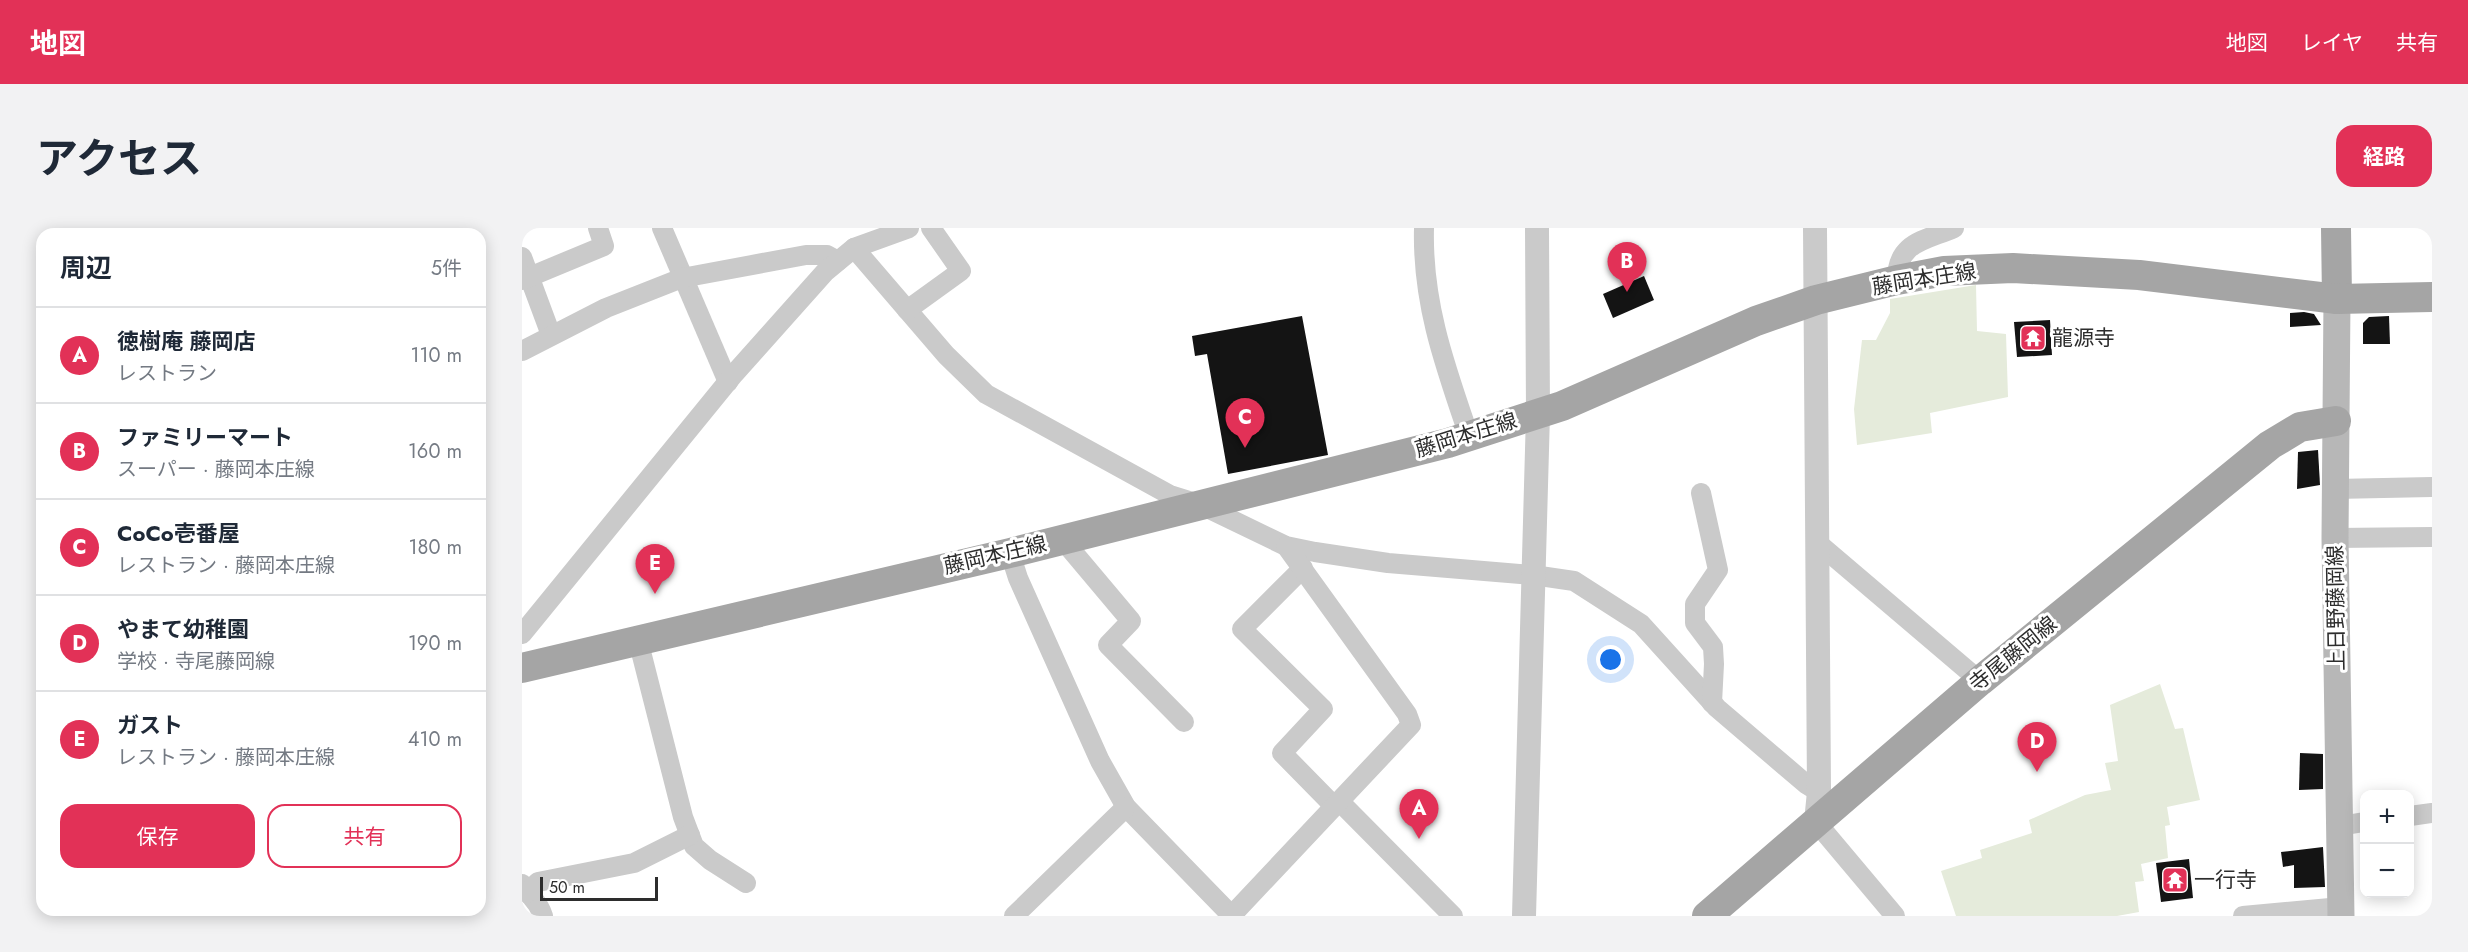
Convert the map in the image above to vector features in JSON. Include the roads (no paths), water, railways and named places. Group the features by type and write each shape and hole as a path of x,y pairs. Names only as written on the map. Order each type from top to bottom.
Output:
{"main road":[{"path":"2336,228 2337,299"},
{"name":"藤岡本庄線","path":"522,668 1010,553 1448,443 1562,406 1756,321 1816,300 1897,280 1944,271 2013,268 2139,275 2337,299 2432,297"},
{"name":"上日野藤岡線","path":"2337,299 2336,538 2352,824 2341,911"},
{"name":"寺尾藤岡線","path":"1707,916 1980,681 2270,445 2300,427 2336,421"}],"street":[{"path":"526,278 604,246 598,228"},
{"path":"662,228 728,382"},
{"path":"522,634 784,316 838,261 854,248 909,228"},
{"path":"907,310 961,272 931,228"},
{"path":"1424,228 1424,258 1432,319 1469,436"},
{"path":"1524,916 1538,414 1537,228"},
{"path":"1815,228 1819,544 1819,792 1816,822 1895,916"},
{"path":"1897,280 1897,263 1906,249 1943,230"},
{"path":"854,248 946,355 986,394 1170,495 1199,504 1286,546 1388,563 1533,574 1575,581 1641,624 1712,703 1806,784 1819,792"},
{"path":"522,351 606,308 682,278 806,255 827,255 838,261"},
{"path":"522,257 526,278 551,335"},
{"path":"2335,489 2432,487"},
{"path":"1701,493 1718,570 1695,604 1695,623 1713,647 1712,703"},
{"path":"2336,538 2432,537"},
{"path":"1062,539 1131,621 1108,645 1184,722"},
{"path":"1819,544 1980,681"},
{"path":"1010,553 1018,578 1100,761 1126,807 1231,916 1410,725 1407,714 1286,546"},
{"path":"1303,568 1242,629 1323,709 1282,753 1453,916"},
{"path":"638,640 683,817 694,846 710,860 746,883"},
{"path":"1014,916 1126,807"},
{"path":"2414,815 2432,813"},
{"path":"543,916 539,902 525,888 538,882 634,863 690,835"},
{"path":"2243,916 2341,911"}],"place":[{"name":"ファミリーマート","path":"1627,292"},
{"name":"龍源寺","path":"2033,338"},
{"name":"CoCo壱番屋","path":"1245,448"},
{"name":"ガスト","path":"655,594"},
{"name":"やまて幼稚園","path":"2037,772"},
{"name":"徳樹庵 藤岡店","path":"1419,839"},
{"name":"一行寺","path":"2175,880"}]}
